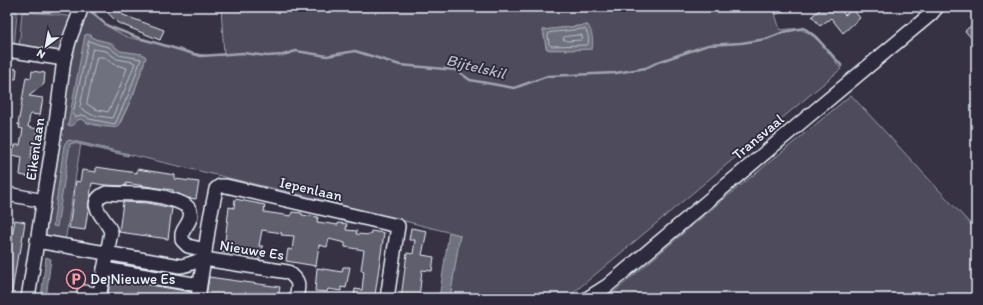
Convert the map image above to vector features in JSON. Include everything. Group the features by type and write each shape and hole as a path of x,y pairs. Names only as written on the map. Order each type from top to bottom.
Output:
{"street":[{"name":"Eikenlaan","path":"28,298 44,201 64,59 71,35 82,7"},
{"name":"Transvaal","path":"588,298 607,286 934,10 943,7"},
{"path":"7,50 64,59"},
{"name":"Iepenlaan","path":"204,254 216,189 220,186 226,186 398,226 387,298"},
{"path":"7,194 44,201"},
{"name":"Nieuwe Es","path":"84,292 100,296 110,238 109,226 96,210 96,203 99,196 106,194 147,194 164,197 184,204 190,210 190,221 182,233 182,240 188,246 204,254 288,272 295,277 299,285 296,298"},
{"name":"Nieuwe Es","path":"37,241 180,266 190,265 204,254"},
{"name":"Nieuwe Es","path":"198,298 204,254"},
{"path":"104,269 200,285"},
{"name":"Transvaal","path":"597,298 607,286"}],"shaded area":[{"path":"30,7 79,7 77,12 53,8"},
{"path":"87,7 91,7 100,19 108,26 125,36 198,54 215,56 224,55 221,7 773,7 780,30 797,29 808,33 819,41 841,69 567,298 450,298 460,235 309,197 81,143 65,242 45,239 68,74 74,42","holes":["587,25 589,49 549,50 546,48 543,30","85,35 91,35 95,39 111,43 120,51 142,54 146,57 134,93 119,126 104,127 80,119 76,121"]},
{"path":"7,11 17,12 14,49 7,48"},
{"path":"22,12 75,17 64,56 19,49"},
{"path":"851,95 976,230 976,298 607,298 713,208"}],"water":[{"path":"588,25 591,30 593,43 592,49 547,49 543,30"},
{"path":"88,34 95,39 111,43 120,51 142,54 146,57 134,93 117,128 87,123 80,119 76,121 74,125 68,125 85,35"},
{"path":"69,140 129,154 128,156 74,143 70,144 57,227 53,226 64,145"},
{"path":"449,232 460,235 450,298 439,298"},
{"path":"46,257 51,259 46,298 41,298"}],"building":[{"path":"102,7 117,7 123,15 164,30 160,40 118,23"},
{"path":"775,7 782,7 783,13 776,14"},
{"path":"823,7 838,7 845,15 853,9 860,18 843,33 831,18 820,26 812,16"},
{"path":"976,21 976,43 965,31"},
{"path":"7,67 17,69 16,79 7,78"},
{"path":"32,71 45,73 44,84 29,96 43,98 40,115 30,114 28,127 38,129 35,146 32,146 31,159 33,160 30,177 20,175 22,157 7,154 7,147 15,148 15,145 20,145 23,129 19,128 20,125 18,125 26,77 31,78"},
{"path":"96,167 137,173 137,169 175,175 175,179 199,182 196,199 188,198 173,192 173,190 126,183 126,186 92,183 85,230 69,228 76,181 80,182 82,170 96,172"},
{"path":"235,199 265,205 264,212 291,216 292,212 302,213 302,215 318,217 317,222 338,225 338,223 347,224 346,230 357,231 356,234 370,235 371,231 384,233 375,295 365,294 365,297 354,296 355,289 362,290 364,271 361,270 364,250 345,247 345,243 329,239 327,247 319,245 316,266 286,261 288,249 292,250 294,236 281,235 282,233 262,230 259,246 263,246 261,258 221,252 223,240 225,241 229,207 234,208"},
{"path":"123,202 148,203 172,208 168,239 119,232"},
{"path":"15,220 25,222 11,298 7,298 7,260"},
{"path":"411,228 427,231 422,255 434,257 432,271 422,270 419,298 401,298 407,253 413,254 415,240 409,240"},
{"path":"343,267 350,267 346,288 341,287 341,291 328,289 327,292 315,291 317,268 342,272"},
{"path":"209,277 280,287 278,298 206,298"},
{"path":"111,278 191,292 190,298 107,298"}],"waterway":[{"name":"Bijtelskil","path":"92,13 108,26 139,38 201,56 243,53 267,56 283,55 296,51 327,56 355,51 400,65 456,70 470,80 514,88 548,76 616,73 646,68 658,62 708,45 741,43 766,39 784,32 804,28 816,37 842,66"}],"place":[{"name":"De Nieuwe Es","path":"76,279"}]}
